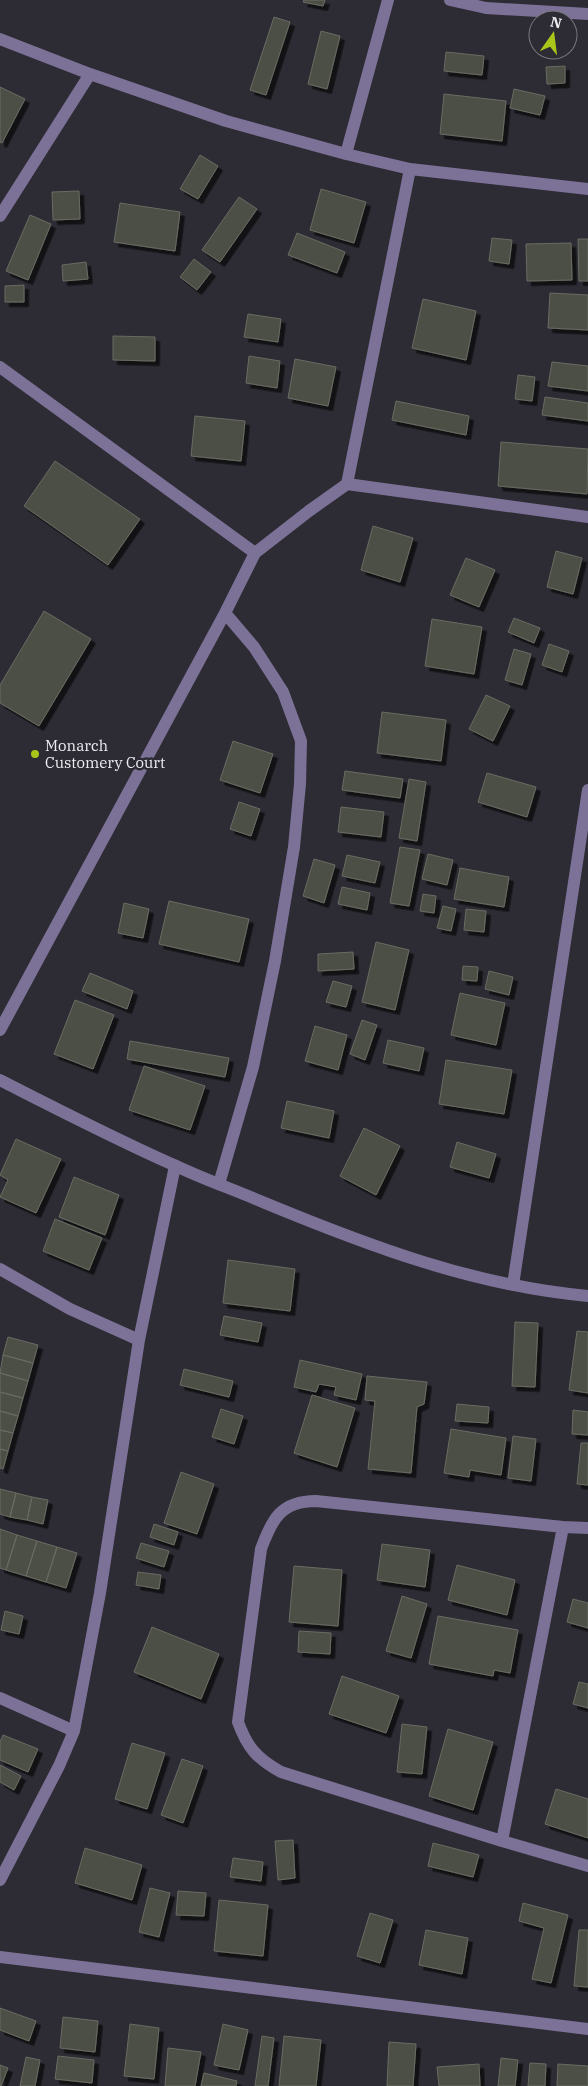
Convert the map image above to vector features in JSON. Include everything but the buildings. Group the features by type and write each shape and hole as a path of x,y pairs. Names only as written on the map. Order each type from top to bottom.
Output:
{"street":[{"path":"346,154 388,0"},
{"path":"450,0 486,8 588,14"},
{"path":"0,39 90,74 226,121 346,154 410,169 588,189"},
{"path":"0,216 90,74"},
{"path":"347,484 410,169"},
{"path":"0,367 255,553"},
{"path":"0,1030 225,613 255,553 347,484 588,517"},
{"path":"219,1184 253,1067 275,961 294,848 300,784 301,741 283,692 254,648 225,613"},
{"path":"512,1285 588,790"},
{"path":"0,1080 77,1120 175,1166 329,1230 409,1258 512,1285 588,1296"},
{"path":"0,1880 60,1766 74,1731 100,1592 139,1340 175,1166"},
{"path":"0,1269 70,1309 139,1340"},
{"path":"588,1528 303,1501 291,1505 282,1511 272,1522 261,1549 238,1711 240,1726 252,1750 264,1763 293,1776 588,1866"},
{"path":"502,1841 563,1527"},
{"path":"0,1698 74,1731"},
{"path":"0,1957 588,2029"}],"place":[{"name":"Monarch Customery Court","path":"35,754"}]}
